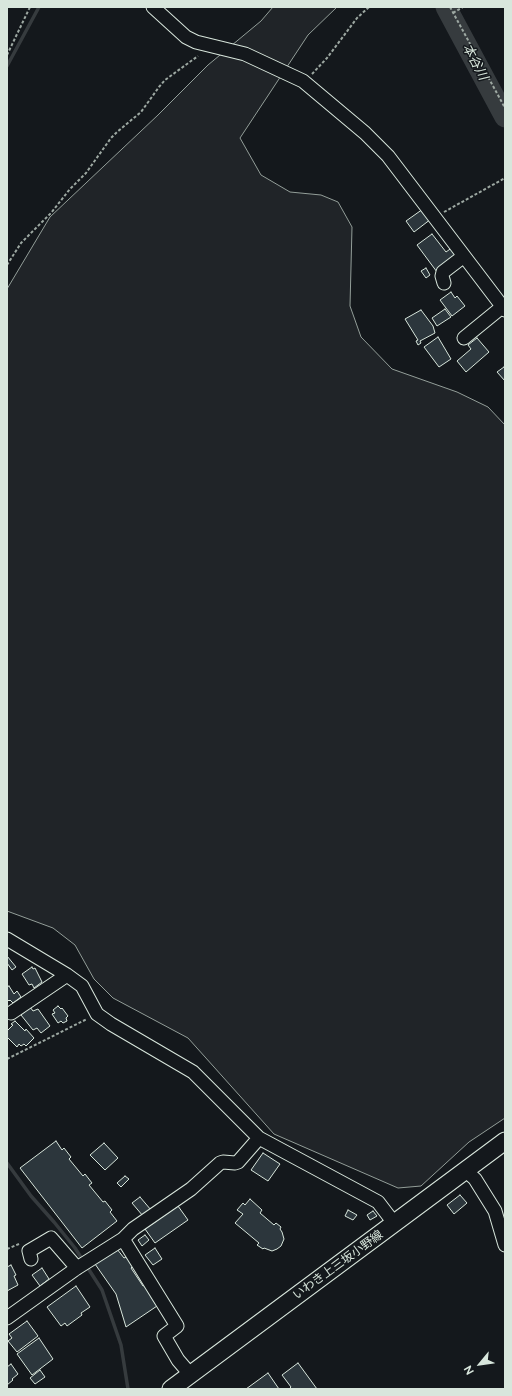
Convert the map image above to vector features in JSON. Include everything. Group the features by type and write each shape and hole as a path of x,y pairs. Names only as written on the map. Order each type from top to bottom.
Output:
{"main road":[{"name":"いわき上三坂小野線","path":"170,1389 505,1141"}],"street":[{"path":"153,7 186,36 196,42 245,54 304,82 377,144 504,308 464,338"},
{"path":"444,283 442,276 443,272 464,256"},
{"path":"9,943 67,975 82,986 97,1014 111,1024 193,1072 259,1138 378,1202 394,1224"},
{"path":"11,1014 67,975"},
{"path":"7,1318 77,1268 123,1239 132,1229 191,1189 220,1163 238,1162 259,1138"},
{"path":"466,1170 475,1179 495,1211 504,1240"},
{"path":"31,1259 29,1251 51,1238 77,1268"},
{"path":"123,1239 177,1326 164,1336 178,1360 190,1374"}],"path":[{"path":"7,55 30,7"},
{"path":"304,82 327,58 357,18 369,7"},
{"path":"450,7 505,108"},
{"path":"453,13 463,7"},
{"path":"7,265 21,243 52,213 70,189 86,173 117,132 141,112 165,80 204,51 209,44"},
{"path":"434,217 505,178"},
{"path":"7,1059 97,1014"}],"shaded area":[{"path":"273,7 337,7 308,35 240,138 261,175 290,192 321,195 338,202 352,227 350,306 361,337 392,369 457,392 488,407 505,425 505,1118 469,1142 421,1186 398,1188 274,1134 188,1038 113,998 94,979 75,945 53,928 7,911 7,289 50,217 158,115 208,65 261,21"}],"building":[{"path":"423,209 431,219 414,232 406,221"},
{"path":"432,234 446,252 453,247 459,255 437,272 417,245"},
{"path":"426,268 430,275 426,278 421,271"},
{"path":"451,292 455,298 457,296 465,306 452,316 440,300"},
{"path":"445,309 451,317 437,326 432,318"},
{"path":"421,310 433,326 435,333 420,341 421,343 418,345 416,341 418,340 405,319"},
{"path":"438,337 451,359 439,367 424,347"},
{"path":"477,338 489,352 466,372 457,361 471,349 468,345"},
{"path":"504,367 505,368 505,381 497,372"},
{"path":"7,956 16,967 12,970 7,963"},
{"path":"32,967 33,969 35,968 42,982 34,988 32,984 29,985 22,974"},
{"path":"9,986 14,994 17,991 21,997 13,1003 7,999 7,987"},
{"path":"58,1006 61,1009 62,1008 68,1016 66,1018 67,1021 63,1023 61,1021 58,1023 52,1014 55,1013 53,1010"},
{"path":"30,1007 33,1011 38,1009 50,1026 41,1033 37,1028 33,1030 21,1015"},
{"path":"15,1021 25,1031 26,1029 34,1038 26,1046 24,1044 21,1046 19,1044 17,1047 7,1037 7,1031 13,1025 11,1024"},
{"path":"56,1141 62,1150 64,1148 71,1157 69,1159 83,1176 85,1174 92,1183 89,1185 103,1202 105,1201 112,1210 110,1212 117,1221 82,1248 20,1168"},
{"path":"104,1143 118,1158 105,1170 90,1155"},
{"path":"263,1153 280,1164 268,1181 251,1170"},
{"path":"125,1176 129,1179 121,1187 117,1183"},
{"path":"460,1195 467,1203 454,1214 447,1205"},
{"path":"140,1197 151,1210 143,1216 132,1203"},
{"path":"250,1199 262,1210 260,1213 274,1225 276,1223 281,1227 280,1229 284,1239 281,1246 277,1249 272,1251 263,1249 257,1245 259,1243 235,1223 243,1214 237,1210 243,1203 245,1205"},
{"path":"178,1206 188,1220 155,1243 145,1229"},
{"path":"348,1210 357,1215 353,1220 345,1216"},
{"path":"373,1211 377,1216 370,1220 367,1215"},
{"path":"145,1235 149,1240 142,1246 138,1240"},
{"path":"155,1248 162,1259 153,1265 145,1255"},
{"path":"117,1249 133,1266 131,1268 143,1286 145,1285 153,1295 151,1297 157,1306 126,1327 116,1294 95,1264"},
{"path":"11,1265 16,1275 14,1276 18,1285 7,1291 7,1267"},
{"path":"42,1268 49,1279 40,1286 32,1275"},
{"path":"76,1286 90,1307 67,1326 65,1323 61,1326 47,1307"},
{"path":"27,1321 38,1336 17,1352 8,1341 12,1338 9,1334"},
{"path":"39,1338 53,1359 32,1375 17,1354"},
{"path":"298,1363 317,1389 289,1389 291,1387 282,1375"},
{"path":"11,1364 18,1374 7,1385 7,1367"},
{"path":"40,1370 45,1377 35,1384 30,1378"},
{"path":"268,1373 279,1389 246,1389"}],"waterway":[{"path":"7,66 39,7"},
{"name":"本谷川","path":"446,7 505,117"},
{"path":"7,1163 31,1196 75,1248 102,1290 121,1345 128,1389"}]}
